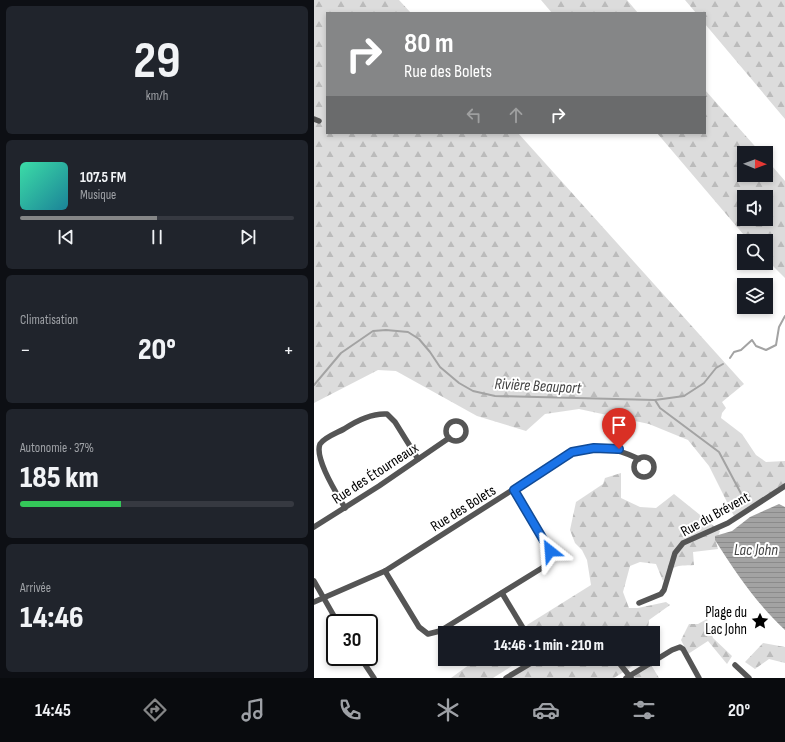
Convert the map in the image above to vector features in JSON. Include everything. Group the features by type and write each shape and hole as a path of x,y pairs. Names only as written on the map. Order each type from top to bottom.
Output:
{"street":[{"path":"345,508 319,463 317,452 321,442 349,425 377,413 387,414 395,422 418,459"},
{"name":"Rue des Étourneaux","path":"314,527 449,438"},
{"name":"Rue des Bolets","path":"314,602 323,596 385,571 572,452 594,448 619,449 639,458"},
{"name":"Rue du Brévent","path":"639,603 660,594 664,590 675,554 683,543 728,523 785,486"},
{"path":"385,571 419,627 428,634 440,631 542,568 548,564 551,559 548,545 514,490"},
{"path":"314,581 333,614"},
{"path":"502,593 522,626"},
{"path":"621,666 629,677 672,650 680,647 683,649 699,678"},
{"path":"735,665 749,678"},
{"path":"366,666 374,678"},
{"path":"506,678 526,666"}],"green space":[{"path":"314,0 399,0 410,12 326,12 326,134 519,134 744,384 722,402 726,408 722,413 721,418 742,434 756,455 766,462 785,461 785,484 734,516 709,466 688,440 649,424 579,409 545,414 526,431 477,416 396,371 378,370 314,403"},
{"path":"541,0 627,0 637,12 551,12"},
{"path":"685,0 785,0 785,119 706,25 706,12 695,12"},
{"path":"706,91 755,146 737,146 737,182 773,182 773,167 785,181 785,278 773,266 773,234 743,234 658,134 706,134"},
{"path":"621,473 621,498 640,507 656,508 674,494 720,531 716,542 718,549 693,552 694,565 676,567 670,571 663,581 656,564 640,562 630,566 623,592 629,608 638,608 666,602 670,605 649,620 648,626 528,626 591,585 587,560 582,550 575,543 570,530 576,502 603,484 605,478"},
{"path":"707,619 713,638 732,656 727,664 708,641 688,654 681,640 689,624 698,624"},
{"path":"763,643 785,647 785,663 769,659 755,669 745,662"},
{"path":"467,666 512,666 493,678 451,678"},
{"path":"527,666 633,666 614,678 508,678"},
{"path":"646,666 652,666 659,678 630,678"}],"water":[{"name":"Lac John","path":"779,504 785,507 785,630 747,587 715,540 715,536 732,531 750,517"}],"waterway":[{"name":"Rivière Beauport","path":"730,358 734,352 741,350 752,340 756,346 766,350 776,345 779,327 785,316"},
{"name":"Rivière Beauport","path":"314,385 341,353 373,331 386,330 408,332 419,339 440,367 459,383 473,391 495,396 655,400 684,396 704,383 716,368 723,364"},
{"path":"655,400 660,408 719,452 745,501"}],"place":[{"name":"Plage du Lac John","path":"760,621"}],"route":[{"path":"550,551 548,545 514,490 572,452 594,448 619,449"}]}
